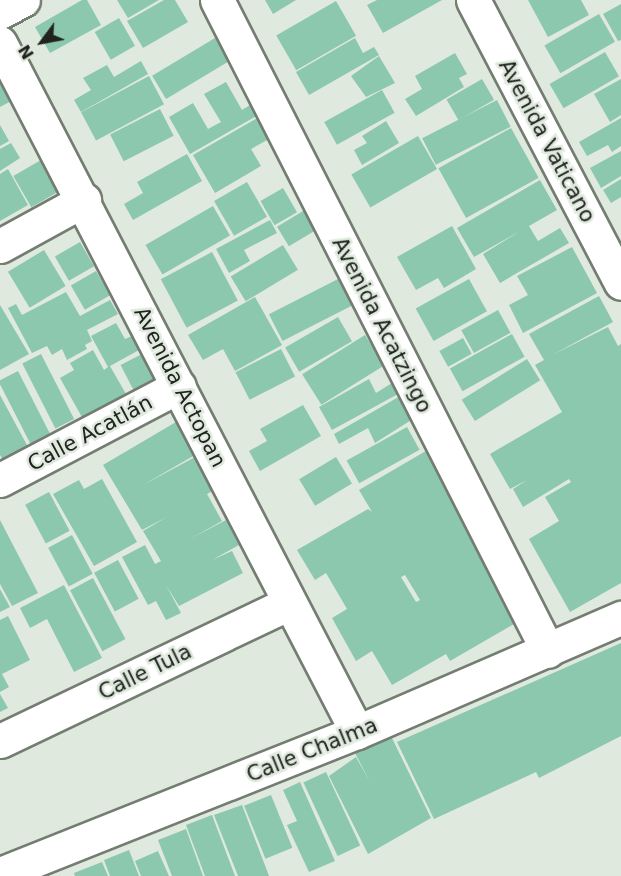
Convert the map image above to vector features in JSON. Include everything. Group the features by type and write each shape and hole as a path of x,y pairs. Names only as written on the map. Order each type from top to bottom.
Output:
{"street":[{"path":"0,12 23,0"},
{"name":"Avenida Acatzingo","path":"217,0 548,651"},
{"name":"Avenida Vaticano","path":"473,0 621,283"},
{"name":"Avenida Actopan","path":"0,43 84,200 357,732"},
{"path":"0,246 84,200"},
{"name":"Calle Acatlán","path":"0,480 179,386"},
{"name":"Calle Tula","path":"0,741 289,603"},
{"name":"Calle Chalma","path":"0,874 357,732 621,618"}],"building":[{"path":"82,0 87,0 101,25 50,53 35,27"},
{"path":"117,0 159,0 128,18"},
{"path":"164,0 175,0 188,22 143,48 127,21"},
{"path":"265,0 296,0 273,14"},
{"path":"377,0 442,0 383,33 367,5"},
{"path":"528,0 581,0 589,15 548,37"},
{"path":"336,1 356,36 296,70 276,36"},
{"path":"621,4 621,40 618,41 603,14"},
{"path":"599,14 615,42 560,73 544,46"},
{"path":"119,18 135,46 111,60 95,32"},
{"path":"225,32 239,55 166,99 152,76"},
{"path":"355,38 363,53 374,47 379,55 309,95 296,72"},
{"path":"605,52 619,76 564,108 550,84"},
{"path":"455,53 467,74 459,78 464,87 416,116 405,99 422,89 415,76"},
{"path":"379,56 395,83 366,97 351,76"},
{"path":"141,61 148,74 81,112 74,100 91,90 83,78 107,65 114,77"},
{"path":"149,76 164,104 96,140 81,112"},
{"path":"253,79 267,110 190,154 169,117 193,103 208,129 221,122 204,94 226,82 242,110 250,105 241,85"},
{"path":"482,79 494,100 458,120 446,100"},
{"path":"621,79 621,115 610,122 594,94"},
{"path":"4,81 15,99 0,107 0,84"},
{"path":"382,90 395,113 337,145 324,122"},
{"path":"497,100 511,127 436,165 422,138"},
{"path":"160,109 174,136 124,161 110,134"},
{"path":"266,113 278,134 251,149 261,166 215,193 193,155"},
{"path":"621,118 621,146 612,152 608,145 587,156 579,142"},
{"path":"386,121 399,143 362,165 354,150 367,143 362,136"},
{"path":"0,125 9,141 0,146"},
{"path":"511,128 539,178 466,218 438,168"},
{"path":"418,136 437,169 370,207 351,175"},
{"path":"11,143 20,158 0,171 0,149"},
{"path":"621,151 621,176 601,188 590,168"},
{"path":"187,154 202,181 133,220 124,204 143,193 137,182"},
{"path":"41,160 59,191 31,207 13,176"},
{"path":"8,169 28,205 0,221 0,174"},
{"path":"621,179 621,197 611,203 603,190"},
{"path":"540,180 557,210 529,226 538,241 560,228 569,243 500,283 483,254 520,231 474,257 457,228"},
{"path":"247,182 267,217 234,236 214,201"},
{"path":"283,188 297,212 274,225 260,201"},
{"path":"313,205 325,225 289,246 277,227"},
{"path":"213,206 230,235 162,274 145,245"},
{"path":"270,220 277,233 244,250 250,261 229,273 216,249"},
{"path":"452,226 476,269 444,288 438,278 416,290 397,257"},
{"path":"80,242 94,266 69,281 55,256"},
{"path":"283,245 298,270 246,301 231,276"},
{"path":"572,247 597,293 523,333 509,305 528,295 517,276"},
{"path":"44,250 66,286 30,308 8,272"},
{"path":"212,252 238,301 187,328 161,279"},
{"path":"96,271 110,295 85,310 71,286"},
{"path":"342,277 356,304 283,341 269,314"},
{"path":"469,279 487,311 434,341 416,309"},
{"path":"66,292 80,316 110,300 118,314 87,330 92,341 85,345 87,349 67,360 62,349 52,355 47,346 32,353 8,308 16,304 22,315"},
{"path":"599,296 613,322 552,355 608,327 618,346 621,344 621,583 570,612 529,539 559,521 545,497 571,482 569,479 523,507 513,489 527,480 510,489 490,454 562,412 535,365 544,360 529,334"},
{"path":"255,297 282,345 235,371 223,349 203,360 188,335"},
{"path":"0,305 29,354 0,370"},
{"path":"498,310 511,333 474,353 461,330"},
{"path":"338,317 352,341 299,372 285,348"},
{"path":"116,323 125,339 132,336 139,350 110,366 126,394 83,419 60,378 74,370 70,363 93,350 104,370 108,367 91,336"},
{"path":"512,334 525,357 463,391 450,368"},
{"path":"365,335 384,366 321,405 302,374"},
{"path":"463,338 472,354 448,367 439,351"},
{"path":"281,349 295,377 250,400 236,372"},
{"path":"41,354 74,419 55,429 22,364"},
{"path":"142,354 155,379 133,390 121,365"},
{"path":"527,359 540,380 475,421 462,400"},
{"path":"18,371 51,436 32,446 0,384 0,380"},
{"path":"369,379 376,393 392,383 398,394 332,430 319,407"},
{"path":"0,395 28,447 3,460 0,455"},
{"path":"402,395 416,417 375,443 368,428 339,444 334,434"},
{"path":"303,405 321,436 260,471 249,451 267,441 260,429"},
{"path":"176,422 195,455 143,485 197,456 216,489 207,494 222,521 190,539 226,520 239,545 212,560 232,551 243,573 179,606 166,585 181,613 166,620 156,601 148,605 122,557 145,545 155,564 161,561 143,531 167,517 142,530 103,465"},
{"path":"407,427 420,450 359,483 347,460"},
{"path":"431,448 519,621 450,661 446,654 392,685 372,651 356,661 332,618 347,609 326,573 315,580 297,550 368,509 372,512 359,490","holes":["405,575 420,600 416,602 401,577"]},
{"path":"336,457 352,484 315,506 299,479"},
{"path":"102,479 137,542 94,566 53,494 79,480 84,489"},
{"path":"49,492 70,531 46,544 25,505"},
{"path":"0,520 38,593 12,606 0,584"},
{"path":"72,535 93,574 69,587 48,548"},
{"path":"118,560 139,599 115,612 94,573"},
{"path":"93,578 125,639 102,651 70,590"},
{"path":"64,585 102,658 74,672 47,619 30,628 20,608"},
{"path":"0,589 10,607 0,612"},
{"path":"8,616 30,660 2,674 9,687 0,692 0,620"},
{"path":"621,643 621,736 539,778 536,772 434,819 397,742"},
{"path":"0,694 8,708 0,712"},
{"path":"390,734 431,818 368,854 329,776 356,757 370,782 354,751"},
{"path":"326,772 360,845 338,856 303,783"},
{"path":"300,782 335,861 309,872 287,825 297,821 283,790"},
{"path":"271,795 292,848 265,859 244,806"},
{"path":"242,805 269,876 238,876 214,815"},
{"path":"212,815 235,876 205,876 186,825"},
{"path":"186,829 203,876 172,876 158,840"},
{"path":"129,850 139,876 110,876 104,860"},
{"path":"158,851 169,876 141,876 135,861"},
{"path":"102,862 108,876 75,876 74,873"}]}
